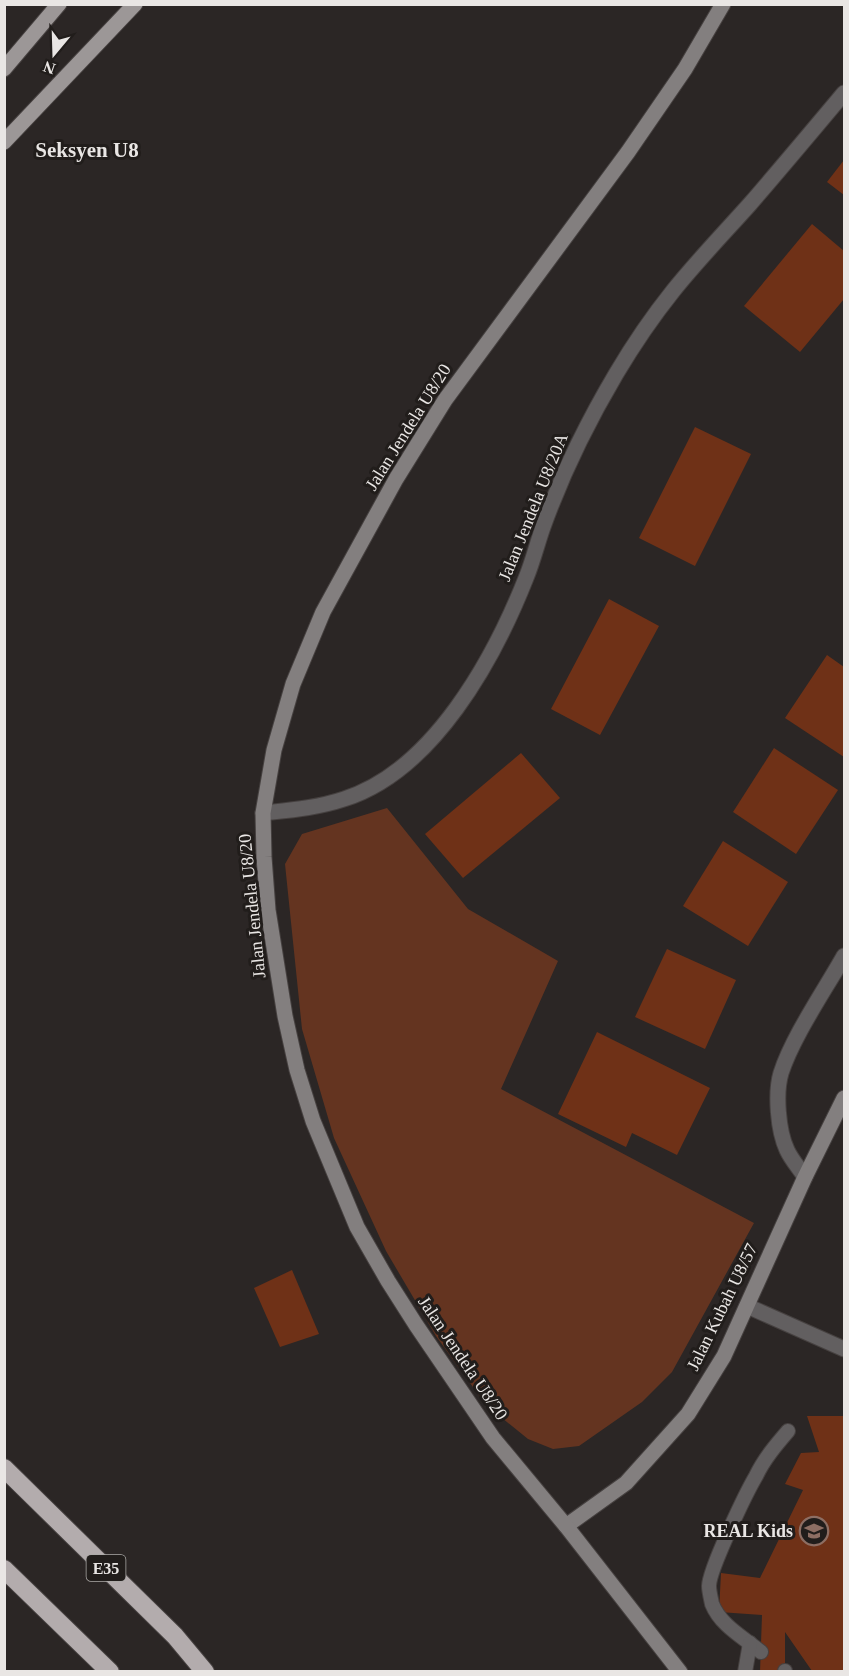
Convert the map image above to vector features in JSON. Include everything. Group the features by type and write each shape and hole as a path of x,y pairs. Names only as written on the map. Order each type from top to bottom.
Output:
{"highway":[{"name":"E35","path":"4,1468 175,1636 205,1671"},
{"path":"4,1569 110,1671"}],"main road":[{"path":"4,69 59,4"},
{"path":"4,142 135,4"}],"street":[{"name":"Jalan Jendela U8/20","path":"680,1671 494,1438 387,1281 357,1227 310,1111 297,1070 285,1016 268,910 263,813 274,750 293,684 323,612 385,498 445,400 628,152 685,69 723,4"},
{"name":"Jalan Jendela U8/20A","path":"263,813 309,809 346,799 379,783 411,759 440,728 465,694 496,644 527,576 562,480 588,422 617,372 672,292 844,93"},
{"path":"805,1176 787,1150 780,1129 778,1101 780,1075 791,1048 844,956"},
{"name":"Jalan Kubah U8/57","path":"566,1526 626,1483 688,1414 724,1356 805,1176 844,1098"},
{"path":"747,1306 844,1349"}],"lane":[{"path":"745,1671 755,1647 735,1634 721,1619 712,1604 709,1585 714,1567 755,1476 788,1431"}],"shaded area":[{"path":"387,808 468,909 558,961 501,1089 754,1223 672,1372 642,1402 579,1446 553,1449 528,1439 486,1405 436,1336 386,1251 334,1138 302,1029 285,864 302,834"}],"building":[{"path":"844,160 844,195 827,182"},
{"path":"812,224 844,251 844,299 800,352 744,306"},
{"path":"695,427 751,454 695,566 639,538"},
{"path":"609,599 659,626 600,735 551,709"},
{"path":"827,655 844,667 844,757 785,718"},
{"path":"774,748 838,790 796,854 733,812"},
{"path":"521,753 560,798 463,878 425,834"},
{"path":"723,841 788,882 748,946 683,906"},
{"path":"667,949 736,980 705,1049 635,1017"},
{"path":"597,1032 710,1088 677,1155 632,1133 626,1147 558,1114"},
{"path":"292,1270 319,1334 280,1347 254,1288"},
{"name":"REAL Kids","path":"807,1416 844,1416 844,1672 812,1671 785,1632 785,1672 760,1672 762,1615 719,1612 721,1573 760,1578 803,1490 785,1484 801,1453 819,1452"}],"place":[{"name":"REAL Kids","path":"814,1531"}],"district":[{"name":"Seksyen U8","path":"87,150"}]}
